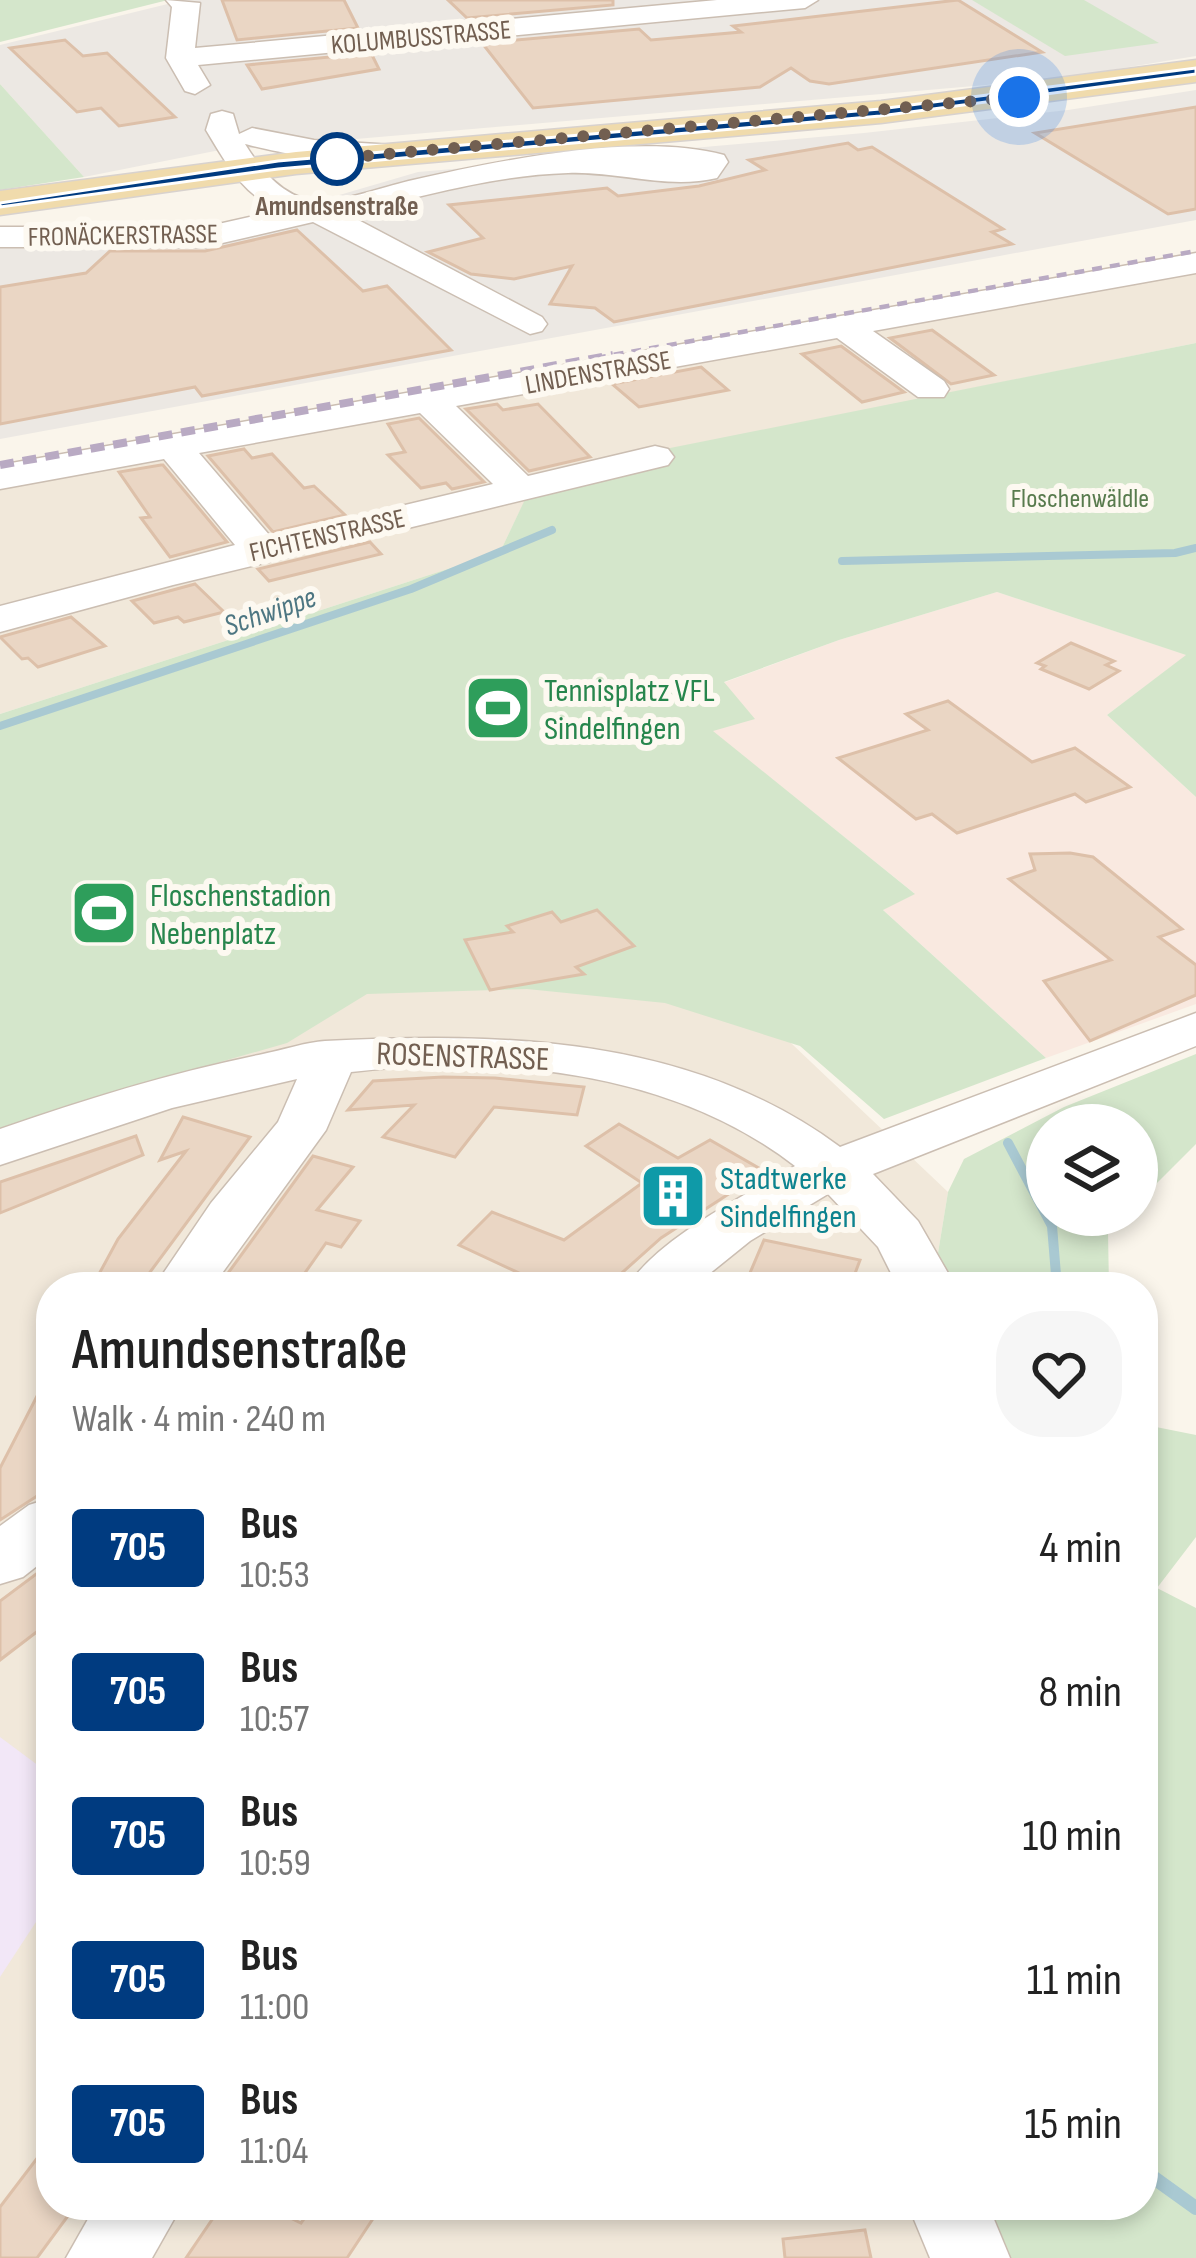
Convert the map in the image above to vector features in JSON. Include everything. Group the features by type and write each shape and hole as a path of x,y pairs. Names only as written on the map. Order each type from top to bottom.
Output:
{"main road":[{"name":"FRONÄCKERSTRASSE","path":"0,203 259,165 880,112 1196,71"}],"street":[{"path":"578,0 608,21"},
{"name":"KOLUMBUSSTRASSE","path":"180,58 805,0"},
{"path":"183,2 180,58 222,120 221,130 259,165 289,206 314,212 530,324"},
{"name":"FRONÄCKERSTRASSE","path":"0,237 205,237 484,173 574,163"},
{"name":"LINDENSTRASSE","path":"0,477 1196,263"},
{"path":"846,328 931,389"},
{"path":"430,402 520,489"},
{"path":"174,448 261,551"},
{"name":"FICHTENSTRASSE","path":"0,620 261,551 656,457"},
{"path":"675,1272 730,1228 835,1169 1196,1028"},
{"name":"ROSENSTRASSE","path":"0,1148 150,1096 327,1056 490,1049 586,1061 717,1097 765,1119 835,1169 879,1211 920,1271"},
{"path":"193,1272 225,1223 299,1133 313,1110 327,1056"},
{"path":"920,1271 913,1185 926,1148 961,1122"},
{"path":"0,1560 36,1532"},
{"path":"106,2258 132,2220"},
{"path":"955,2220 970,2258"}],"shaded area":[{"path":"184,0 1196,0 1196,56 1056,79 215,151 84,177 0,84 0,45"},
{"path":"1196,90 1196,220 0,439 0,233 220,230 418,172 864,133"},
{"path":"1196,255 1196,343 747,434 529,492 500,552 0,714 0,470"},
{"path":"997,592 1187,655 1107,715 1196,797 1196,1004 1046,1058 882,909 914,893 712,731 723,683 839,640"},
{"path":"714,970 948,1192 938,1253 942,1272 36,1272 36,2220 983,2220 1002,2258 0,2258 0,1135 105,1095 314,980"},
{"path":"0,1737 36,1764 36,1922 0,1977"}],"green space":[{"path":"0,0 168,0 0,42"},
{"path":"972,0 1084,0 1159,43 1065,56"},
{"path":"0,84 84,177 0,190"},
{"name":"Floschenwäldle","path":"1196,343 1196,797 1107,715 1186,655 997,592 839,640 724,682 755,719 713,731 915,894 883,910 1046,1058 884,1119 800,1046 665,1003 527,989 367,994 287,1043 105,1095 0,1135 0,714 500,552 529,491 630,456"},
{"path":"1196,1054 1196,1144 1158,1182 1158,1104 1071,1104"},
{"path":"1026,1127 1026,1236 1108,1236 1109,1272 942,1272 938,1253 948,1192 964,1159"},
{"path":"1158,1427 1196,1435 1196,1537 1158,1587"},
{"path":"1158,1589 1196,1608 1196,2258 1002,2258 983,2220 1158,2220"}],"building":[{"path":"222,0 344,0 358,28 237,40"},
{"path":"448,0 613,0 613,5 467,18"},
{"path":"958,0 1042,52 829,84 810,81 791,68 760,87 533,108 482,43 639,29 651,40 741,32 733,26"},
{"path":"65,40 83,56 107,53 175,117 119,126 101,108 77,112 10,48"},
{"path":"371,53 379,69 262,89 247,65"},
{"path":"1196,107 1196,209 1168,214 1035,133"},
{"path":"848,143 858,150 872,147 1003,229 992,232 1012,244 614,322 595,308 550,304 572,266 514,279 471,274 428,252 483,238 449,205 607,188 618,196 699,186 765,170 749,160"},
{"path":"297,230 363,291 387,286 451,350 202,396 195,387 0,424 0,287 86,273 110,251 205,251"},
{"path":"932,330 994,375 951,384 890,338"},
{"path":"841,346 904,392 862,402 802,354"},
{"path":"701,367 728,390 639,407 612,384"},
{"path":"497,404 503,410 538,404 590,457 529,471 466,409"},
{"path":"419,418 484,482 452,489 446,483 421,488 388,455 405,452 388,424"},
{"path":"244,449 252,458 272,454 304,488 314,486 345,515 273,532 208,456"},
{"path":"163,465 227,542 170,557 141,518 150,517 119,472"},
{"path":"370,542 381,554 269,581 258,569"},
{"path":"195,584 224,612 184,622 178,617 154,623 132,601"},
{"path":"71,617 105,646 38,667 22,659 0,637"},
{"path":"1071,643 1114,661 1106,665 1119,671 1089,689 1041,669 1045,666 1037,663"},
{"path":"948,701 1032,762 1075,748 1130,787 1086,802 1075,794 957,833 932,814 916,819 838,758 928,730 906,714"},
{"path":"1030,854 1093,857 1182,929 1159,937 1196,965 1196,995 1090,1041 1044,981 1111,960 1009,879 1035,870"},
{"path":"597,910 634,946 576,967 584,974 490,990 465,940 513,932 507,926 552,912 561,922"},
{"path":"443,1077 584,1087 577,1115 494,1107 455,1157 383,1137 414,1105 348,1110 373,1081"},
{"path":"183,1117 250,1137 150,1272 100,1272 118,1239 186,1151 160,1160"},
{"name":"Stadtwerke Sindelfingen","path":"619,1124 678,1158 710,1140 764,1171 661,1238 623,1272 517,1272 459,1245 492,1212 564,1240 642,1183 586,1146"},
{"path":"136,1136 143,1155 0,1213 0,1182"},
{"path":"313,1156 353,1167 317,1210 360,1221 341,1247 326,1243 306,1272 229,1272"},
{"path":"764,1240 860,1260 856,1272 750,1272"},
{"path":"36,1398 36,1497 0,1520 0,1468"},
{"path":"36,1574 36,1632 0,1660 0,1601"},
{"path":"36,2160 36,2220 65,2220 37,2258 0,2258 0,2207"},
{"path":"212,2220 372,2220 347,2258 186,2258"},
{"path":"865,2230 871,2258 785,2258 783,2239"}],"waterway":[{"name":"Schwippe","path":"0,726 411,589 552,530"},
{"name":"Schwippe","path":"842,561 1175,553 1196,548"},
{"name":"Schwippe","path":"1008,1143 1052,1226 1056,1272"},
{"name":"Schwippe","path":"1158,2181 1196,2208"}],"railway":[{"path":"596,358 1196,251"},
{"path":"0,465 613,355"}],"bus line":[{"name":"705","path":"0,203 278,165 880,112 1196,71"}],"place":[{"name":"Amundsenstraße","path":"337,159"},
{"name":"Tennisplatz VFL Sindelfingen","path":"498,708"},
{"name":"Floschenstadion Nebenplatz","path":"104,913"},
{"name":"Stadtwerke Sindelfingen","path":"673,1196"}],"route":[{"path":"337,159 331,159 1019,97"}]}
